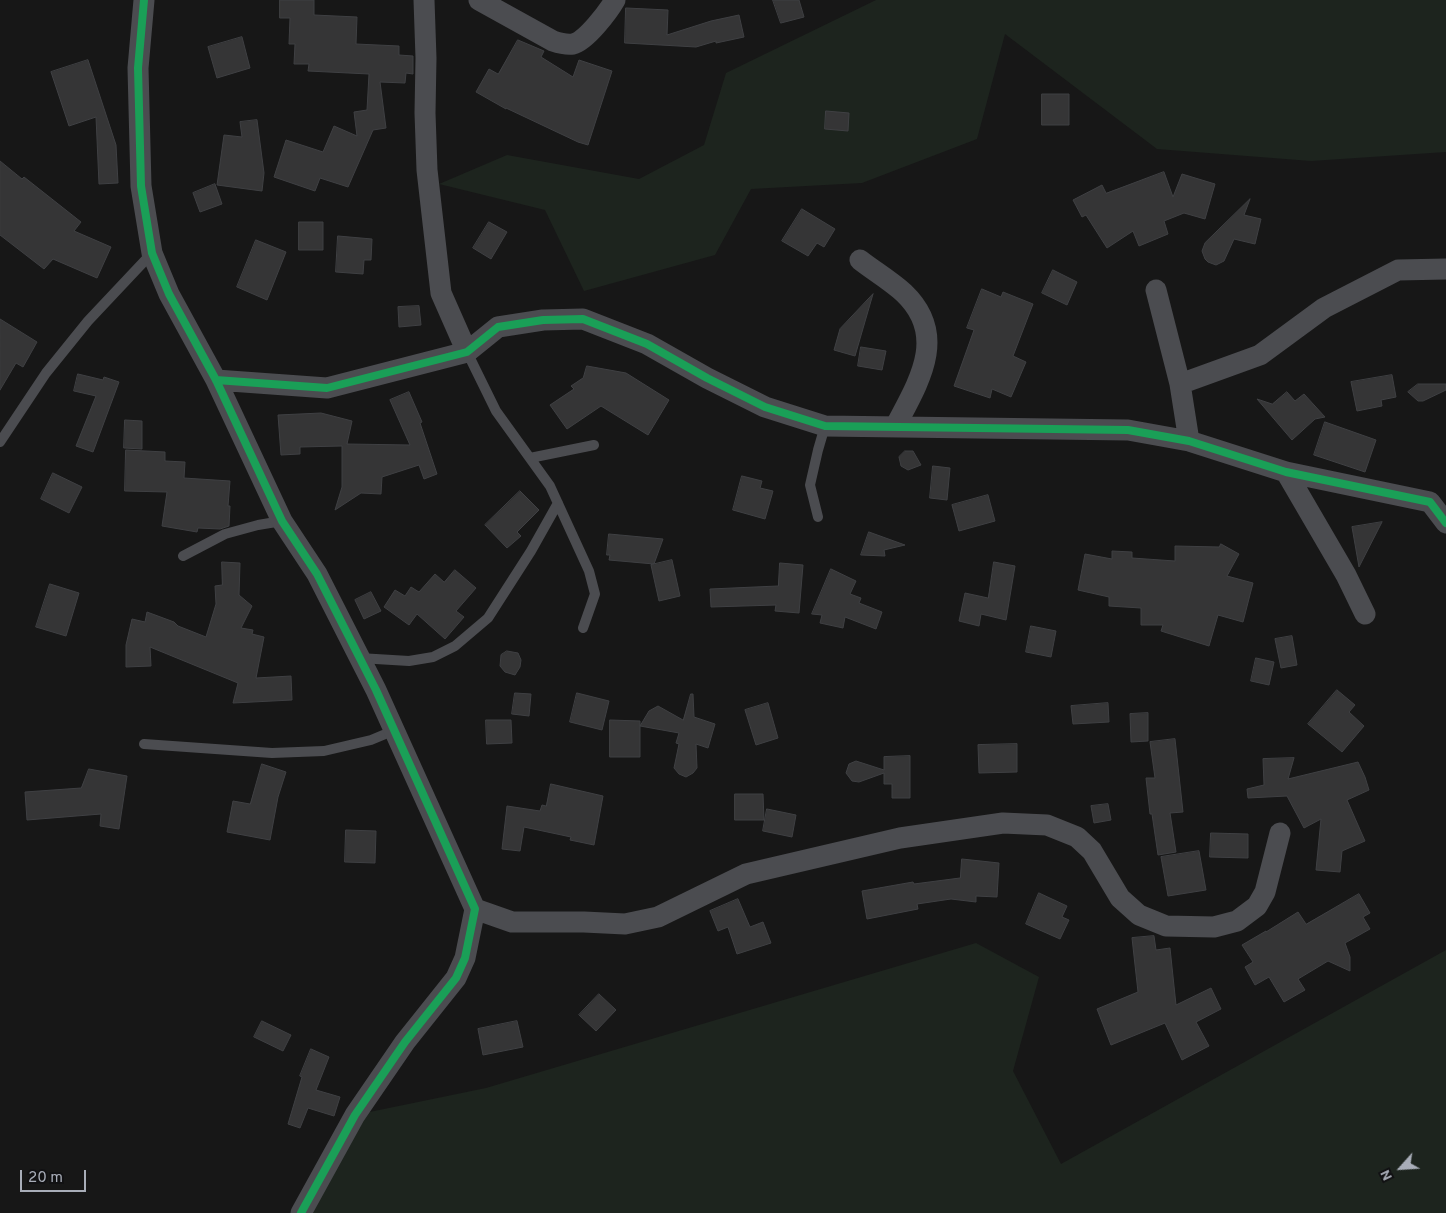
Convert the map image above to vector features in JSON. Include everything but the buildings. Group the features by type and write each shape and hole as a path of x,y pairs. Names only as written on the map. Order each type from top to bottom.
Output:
{"street":[{"path":"144,0 138,68 141,186 152,253 169,294 216,380 282,521 316,574 395,730 426,804 475,909 465,958 456,978 405,1042 355,1115 301,1213"},
{"path":"424,0 426,58 424,113 427,170 441,292 467,352"},
{"path":"480,0 553,41 573,44 582,40 615,0"},
{"path":"860,260 904,293 917,309 926,330 926,353 921,376 895,427"},
{"path":"1180,384 1260,355 1324,308 1398,270 1446,269"},
{"path":"1156,290 1180,384 1189,441"},
{"path":"216,380 327,388 467,352 498,327 543,320 583,319 647,344 765,408 826,426 1128,430 1189,441 1286,472 1438,501 1446,523"},
{"path":"1286,472 1346,574 1366,614"},
{"path":"475,909 512,922 625,924 658,917 746,874 900,838 1003,822 1047,825 1077,837 1092,851 1120,898 1139,915 1166,926 1214,927 1237,921 1257,906 1265,892 1280,833"}],"lane":[{"path":"0,442 46,373 88,321 152,253"},
{"path":"467,352 496,410 550,486 589,571 595,594 583,628"},
{"path":"818,517 810,485 826,426"},
{"path":"530,458 594,445"},
{"path":"359,658 409,661 433,657 455,646 488,618 558,503"},
{"path":"183,556 224,534 282,521"},
{"path":"144,744 272,753 324,751 371,740 395,730"}],"shaded area":[{"path":"876,0 1446,0 1446,152 1311,161 1157,149 1005,34 977,139 862,183 751,189 715,255 584,291 545,210 439,184 507,155 639,179 704,145 726,73"},
{"path":"976,943 1039,977 1013,1071 1061,1164 1446,950 1446,1213 301,1213 355,1115 486,1088"}],"cycle path":[{"path":"144,0 138,68 141,186 152,253 169,294 216,380 282,521 317,574 376,690 475,909 465,958 456,978 405,1042 355,1115 301,1213"},
{"path":"216,380 327,388 467,352 498,327 543,320 583,319 647,344 707,378 765,407 825,426 1128,430 1189,441 1286,472 1430,502 1446,523"}]}
